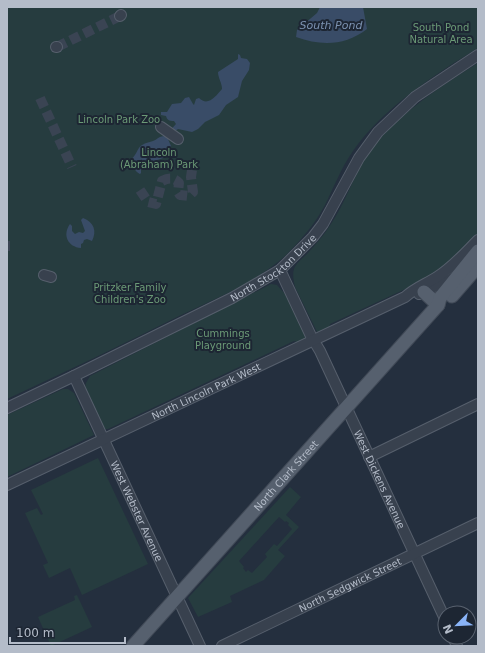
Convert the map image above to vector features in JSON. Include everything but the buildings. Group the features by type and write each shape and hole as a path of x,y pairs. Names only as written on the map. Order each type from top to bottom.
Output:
{"main road":[{"name":"North Clark Street","path":"133,646 438,305 440,298 478,251"},
{"name":"North Clark Street","path":"438,305 445,303 477,268"},
{"path":"424,292 438,305"}],"street":[{"name":"North Stockton Drive","path":"7,408 237,295 280,270 313,237 323,224 359,158 378,132 415,97 478,55"},
{"path":"161,127 178,139"},
{"name":"North Lincoln Park West","path":"405,297 412,290 436,278 452,266 478,240"},
{"name":"North Lincoln Park West","path":"7,485 405,297 415,296 477,268"},
{"name":"West Dickens Avenue","path":"280,270 320,351 438,605"},
{"name":"West Webster Avenue","path":"74,376 200,646"},
{"path":"369,457 478,404"},
{"name":"North Sedgwick Street","path":"222,646 478,524"}],"green space":[{"name":"Lincoln (Abraham) Park","path":"7,7 478,7 478,48 427,81 379,121 349,157 325,205 312,225 292,249 275,265 222,296 7,399"},
{"path":"478,63 478,236 450,264 427,279 330,324 329,329 320,333 317,332 295,287 293,271 295,267 326,232 341,208 361,165 376,143 402,116 417,104"},
{"name":"Cummings Playground","path":"271,284 277,285 286,295 307,338 299,343 294,341 108,429 104,429 85,388 90,376"},
{"path":"63,389 68,389 74,393 94,435 7,477 7,415"},
{"path":"98,458 148,564 82,595 70,568 49,578 43,565 48,563 25,513 37,508 41,515 43,514 31,490"},
{"path":"290,487 301,497 286,515 299,527 278,550 285,556 264,580 230,596 232,602 198,617 188,598","holes":["279,517 285,522 286,521 289,523 288,525 292,529 277,546 274,544 265,554 267,557 252,573 248,570 246,572 239,561"]},
{"path":"77,595 92,627 51,646 38,617 75,600 74,596"}],"water":[{"name":"South Pond","path":"320,7 363,7 367,29 350,39 333,43 315,42 296,37 297,30 317,13"},
{"path":"238,54 241,58 247,59 250,63 249,70 242,81 238,97 226,105 219,115 205,122 198,129 192,132 178,129 172,133 168,139 171,146 169,155 147,164 141,169 140,174 138,173 131,160 139,148 143,144 153,141 161,136 165,136 176,124 166,116 161,115 161,112 167,112 172,104 181,103 185,98 189,97 194,105 196,99 199,98 206,101 212,100 222,89 218,72 238,59"},
{"path":"83,218 90,222 94,227 94,237 92,241 87,239 84,240 81,244 81,248 70,243 67,232 70,224 72,226 72,231 75,234 79,232 83,233 85,231 81,220"}],"tunnel":[{"path":"57,47 120,16"},
{"path":"40,98 72,167"},
{"path":"140,190 148,202 156,204 162,181 171,179 179,183 178,192 180,195 189,196 193,192 191,177 192,170"}],"park label":[{"name":"South Pond Natural Area","path":"441,32"},
{"name":"Lincoln Park Zoo","path":"119,119"},
{"name":"Pritzker Family Children's Zoo","path":"130,292"}]}
